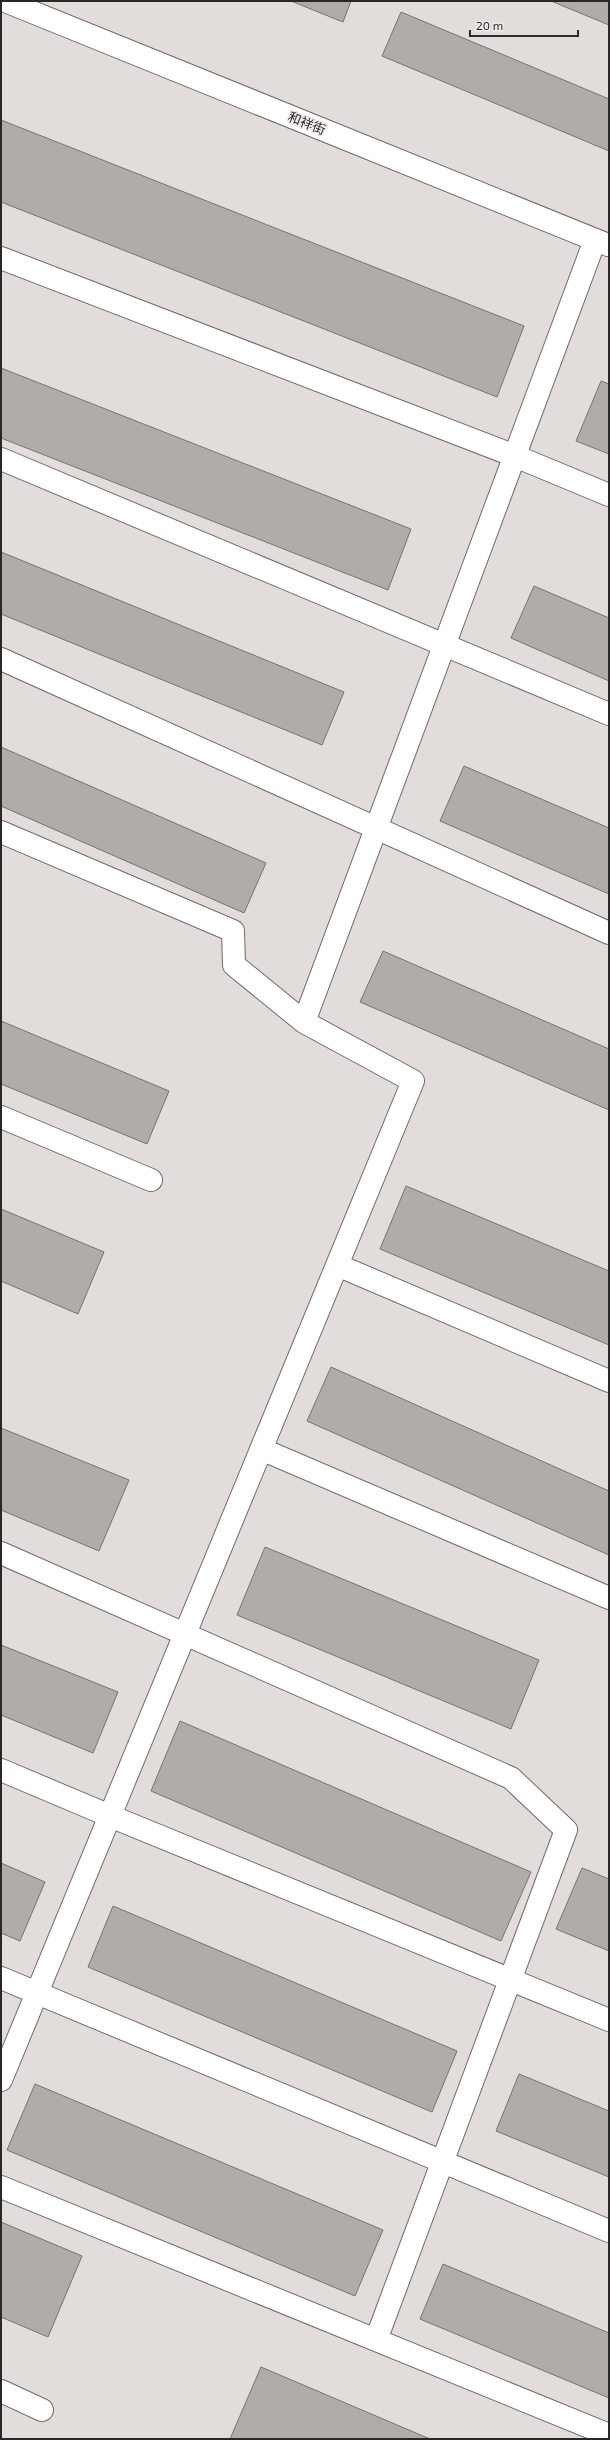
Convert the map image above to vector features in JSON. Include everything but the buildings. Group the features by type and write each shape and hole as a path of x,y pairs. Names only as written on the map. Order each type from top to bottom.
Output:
{"street":[{"name":"和祥街","path":"5,1 602,243"},
{"path":"304,1022 515,456 602,243"},
{"path":"1,258 515,456 609,495"},
{"path":"1,459 609,714"},
{"path":"1,659 609,933"},
{"path":"1,832 233,931 234,965 304,1022 413,1081 1,2080"},
{"path":"1,1117 151,1180"},
{"path":"337,1265 609,1381"},
{"path":"262,1449 609,1598"},
{"path":"1,1553 511,1778 566,1830 444,2162 376,2340"},
{"path":"1,1770 609,2020"},
{"path":"1,1978 609,2231"},
{"path":"1,2187 609,2435"},
{"path":"1,2391 42,2410"}]}
